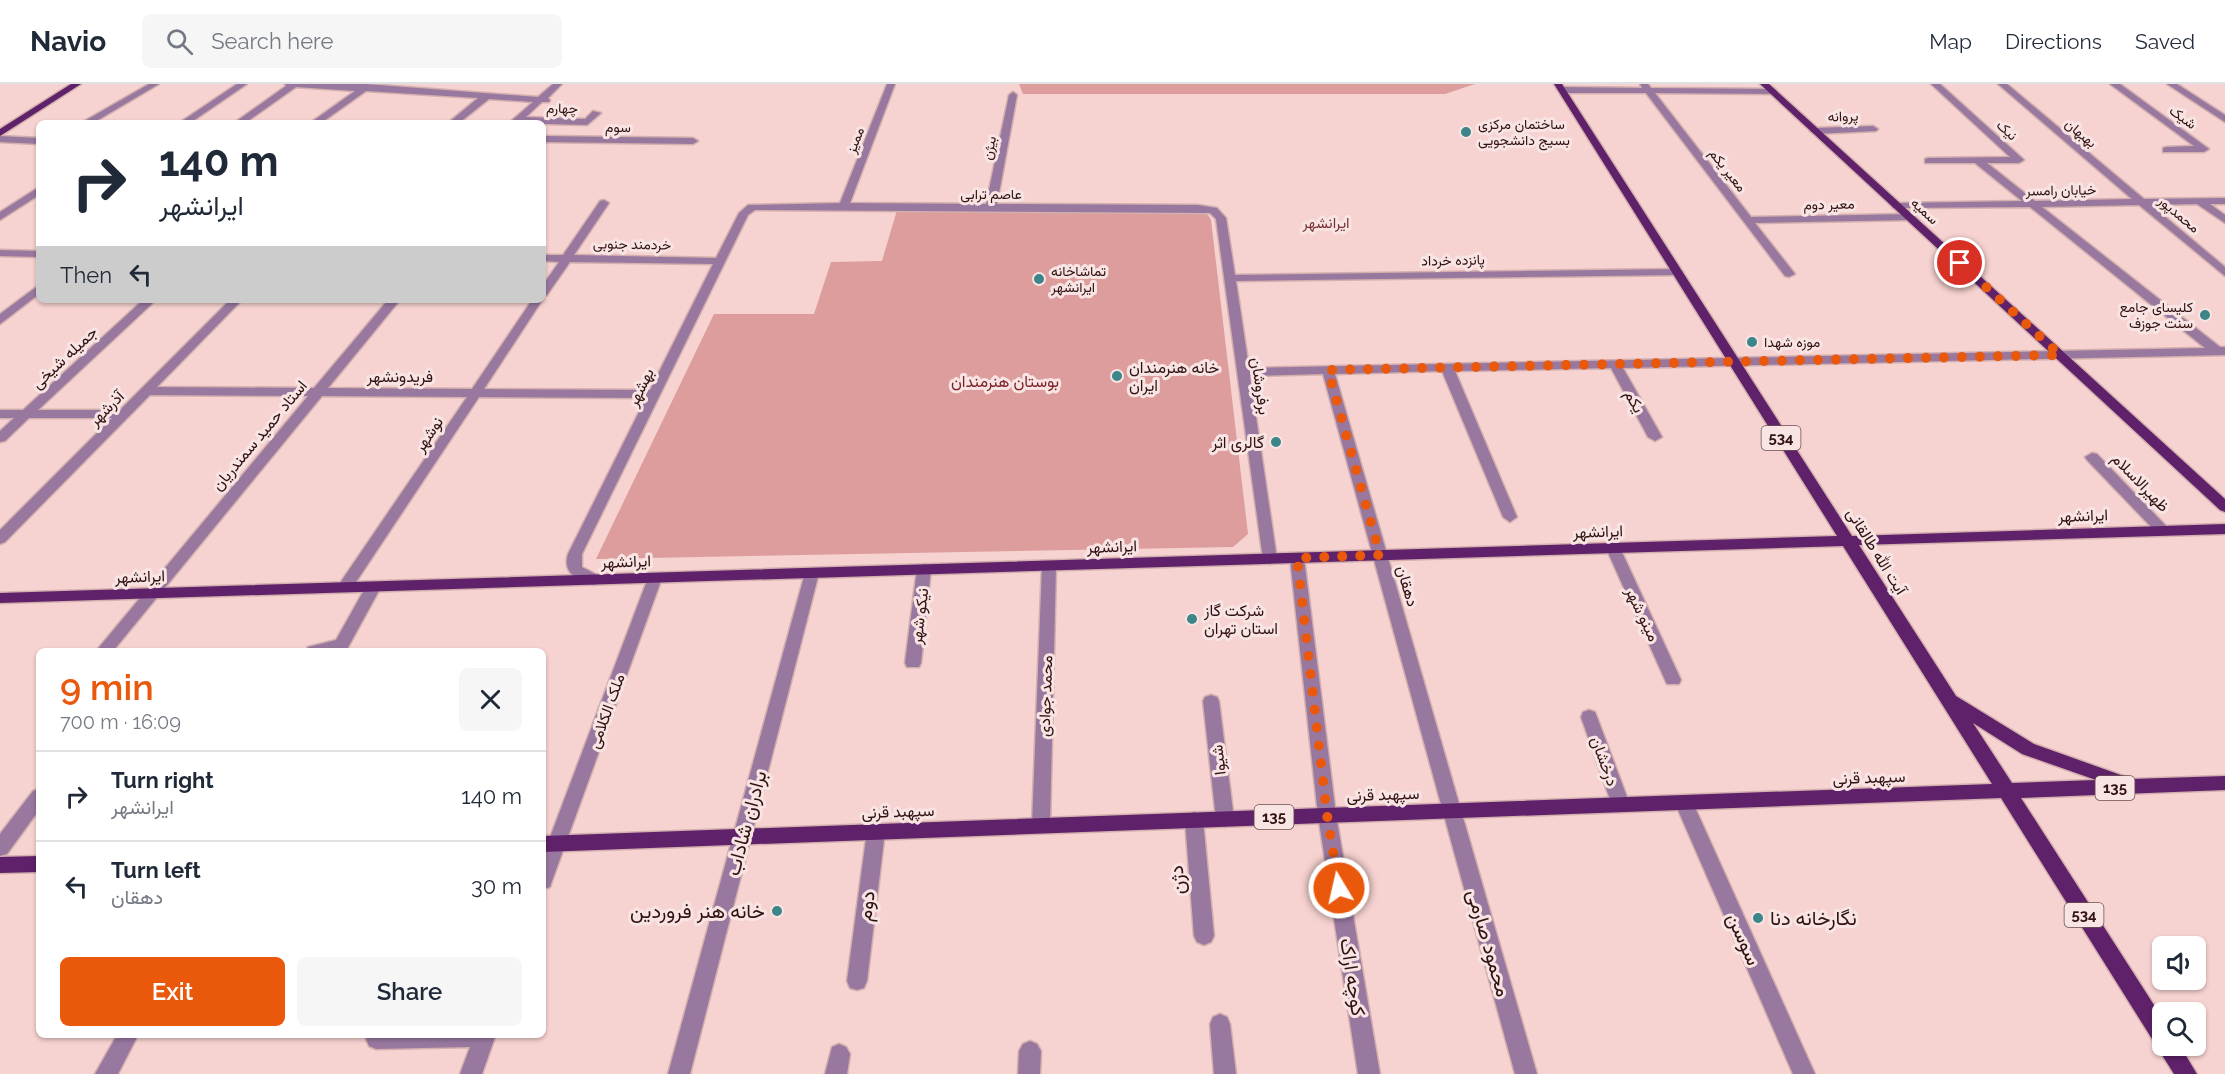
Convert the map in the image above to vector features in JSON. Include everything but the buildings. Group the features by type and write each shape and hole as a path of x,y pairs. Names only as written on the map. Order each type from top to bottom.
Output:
{"main road":[{"path":"0,123 63,84"},
{"path":"0,133 77,84"},
{"name":"آیت الله طالقانی","path":"1560,87 2004,792 2152,1021"},
{"name":"سمیه","path":"1768,88 2225,507"},
{"name":"ایرانشهر","path":"0,598 2225,529"},
{"path":"1946,698 2028,749 2134,787"},
{"name":"سپهبد قرنی","path":"550,844 2225,783"},
{"path":"0,865 36,864"},
{"path":"2174,1056 2186,1074"}],"street":[{"path":"91,120 154,84"},
{"path":"188,120 243,84"},
{"path":"289,84 367,86 408,91 543,99 563,84"},
{"path":"243,120 295,84"},
{"path":"408,91 418,84"},
{"path":"521,120 558,84"},
{"name":"ممیز","path":"844,206 891,84"},
{"name":"نیک","path":"1928,161 2019,160 1935,84"},
{"name":"بهبهان","path":"2002,84 2142,202"},
{"name":"شیک","path":"2114,84 2204,149 2166,150"},
{"path":"2171,84 2225,119"},
{"path":"319,120 367,86"},
{"path":"1560,87 1768,88"},
{"name":"معیر یکم","path":"1646,87 1790,274"},
{"name":"بیژن","path":"991,207 1013,95"},
{"path":"457,120 487,96"},
{"name":"چهارم","path":"546,122 587,122 596,112"},
{"name":"پروانه","path":"1815,131 1873,129"},
{"path":"0,139 36,141"},
{"name":"سوم","path":"546,139 693,141"},
{"path":"1977,160 2222,352"},
{"path":"0,217 36,192"},
{"path":"2200,201 2225,220"},
{"name":"خیابان رامسر","path":"1897,206 2225,201"},
{"path":"546,289 604,202"},
{"name":"محمدپور","path":"2142,202 2225,273"},
{"name":"عاصم ترابی","path":"757,206 1198,208 1213,210 1221,218"},
{"name":"بهشهر","path":"594,580 575,570 573,557 744,213 757,206"},
{"name":"معیر دوم","path":"1748,220 1910,217"},
{"name":"برفروشان","path":"1221,218 1270,559"},
{"path":"0,253 36,254"},
{"name":"خردمند جنوبی","path":"546,258 721,261"},
{"name":"پانزده خرداد","path":"1229,278 1677,272"},
{"path":"0,320 36,290"},
{"name":"جمیله شیخی","path":"0,438 147,303"},
{"name":"آذرشهر","path":"0,539 233,303"},
{"name":"استاد حمید سمندریان","path":"106,648 391,303"},
{"name":"نوشهر","path":"345,587 536,303"},
{"path":"1243,372 2222,352"},
{"name":"یکم","path":"1615,364 1655,437"},
{"path":"1447,368 1510,516"},
{"name":"دهقان","path":"1328,370 1453,811"},
{"name":"فریدونشهر","path":"145,392 655,394"},
{"path":"0,414 123,414"},
{"name":"ظهیرالاسلام","path":"2092,457 2163,531"},
{"name":"مینو شهر","path":"1612,548 1673,680"},
{"name":"کوچه اراک","path":"1297,558 1327,815 1369,1074"},
{"name":"محمد جوادی","path":"1041,825 1049,566"},
{"name":"نیکو شهر","path":"913,663 924,569"},
{"name":"برادران شاداب","path":"679,1074 812,573"},
{"name":"ملک الکلامی","path":"546,865 550,844 655,578"},
{"path":"340,647 373,586"},
{"name":"شیوا","path":"1211,700 1225,819"},
{"name":"درخشان","path":"1589,717 1621,805"},
{"path":"0,848 36,800"},
{"name":"سوسن","path":"1684,803 1804,1074"},
{"name":"محمود صارمی","path":"1453,811 1526,1074"},
{"name":"دژن","path":"1194,820 1204,936"},
{"name":"دوم","path":"857,981 876,831"},
{"path":"1220,1024 1225,1074"},
{"path":"106,1074 126,1038"},
{"path":"376,1039 412,1038"},
{"path":"471,1074 484,1038"},
{"path":"1029,1074 1030,1051"}],"green space":[{"path":"1019,84 1475,84 1445,94 1023,94"},
{"name":"بوستان هنرمندان","path":"897,210 1198,211 1208,215 1211,220 1248,534 1233,547 596,559 714,314 814,314 831,262 882,261"}],"place":[{"name":"ساختمان مرکزی بسیج دانشجویی","path":"1466,132"},
{"name":"تماشاخانه ایرانشهر","path":"1039,279"},
{"name":"کلیسای جامع سنت جوزف","path":"2205,315"},
{"name":"موزه شهدا","path":"1752,342"},
{"name":"خانه هنرمندان ایران","path":"1117,376"},
{"name":"گالری اثر","path":"1276,442"},
{"name":"شرکت گاز استان تهران","path":"1192,619"},
{"name":"خانه هنر فروردین","path":"777,911"},
{"name":"نگارخانه دنا","path":"1758,918"}],"district":[{"name":"ایرانشهر","path":"1326,223"}],"route":[{"path":"1339,888 1327,815 1297,558 1380,555 1328,370 2060,355 1960,263"}]}
